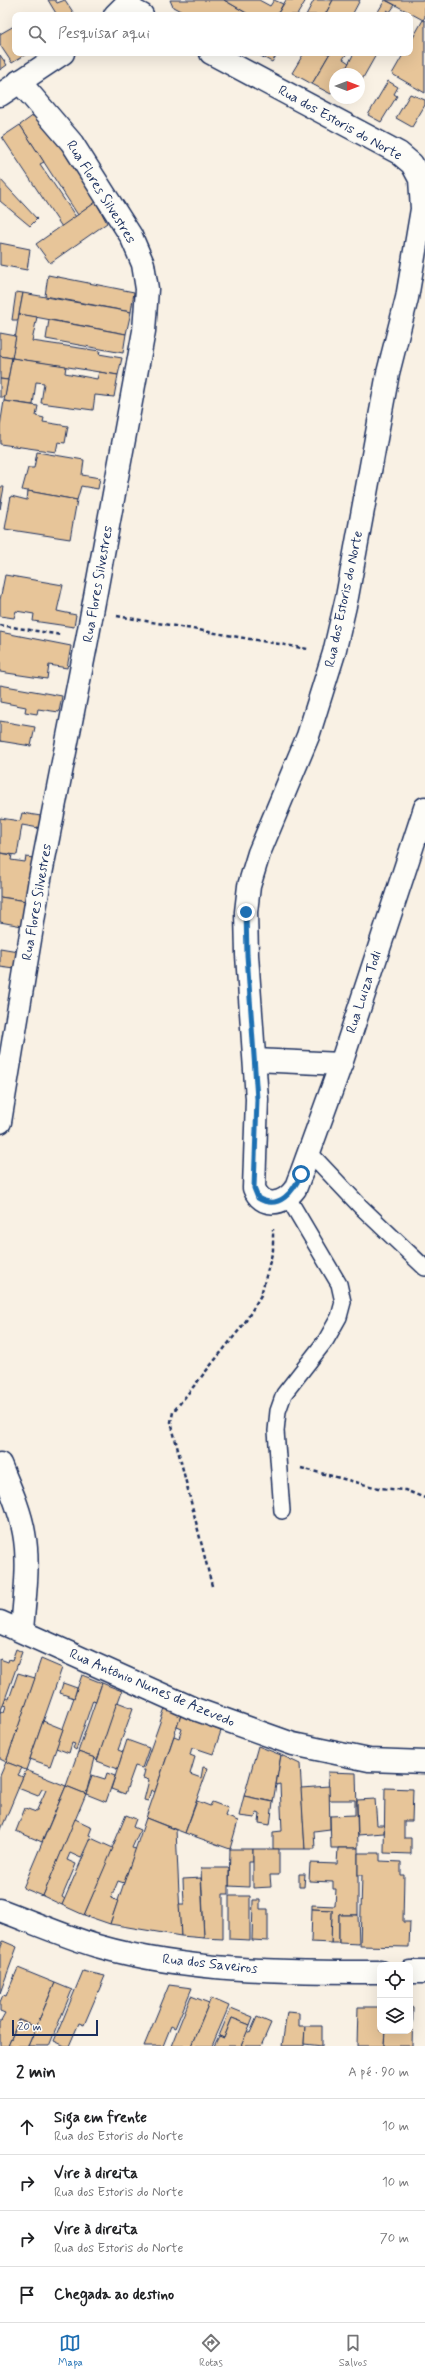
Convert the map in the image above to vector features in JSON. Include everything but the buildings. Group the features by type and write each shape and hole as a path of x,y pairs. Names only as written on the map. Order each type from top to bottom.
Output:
{"street":[{"path":"0,95 58,56"},
{"name":"Rua dos Estoris do Norte","path":"217,56 399,153 412,164 420,179 422,191 422,209 415,255 388,372 347,597 334,653 308,736 259,853 249,886 246,912 247,955 257,1099 254,1188 258,1198 263,1201 280,1199"},
{"name":"Rua Flores Silvestres","path":"0,1122 40,879 93,612 144,331 147,289 143,264 131,236 115,210 72,143 19,81"},
{"name":"Rua Luiza Todi","path":"280,1199 295,1188 310,1152 341,1064 425,808"},
{"path":"255,1060 341,1064"},
{"path":"0,1464 15,1501 24,1534 26,1566 22,1631"},
{"name":"Rua Antônio Nunes de Azevedo","path":"0,1622 192,1708 293,1744 369,1760 425,1762"},
{"name":"Rua dos Saveiros","path":"0,1910 97,1946 180,1963 306,1972 377,1972"},
{"path":"413,1972 425,1972"}],"lane":[{"path":"310,1152 365,1211 425,1268"},
{"path":"280,1199 339,1284 343,1302 339,1317 326,1340 284,1394 278,1411 276,1431 282,1511"}],"path":[{"path":"93,612 334,653"},
{"path":"0,625 87,640"},
{"path":"212,1586 171,1422 174,1412 244,1324 261,1295 273,1250 280,1199"},
{"path":"279,1463 378,1488 405,1490 425,1498"}],"route":[{"path":"246,912 247,955 257,1099 254,1188 258,1198 269,1202 279,1201 295,1188 301,1174"}]}
